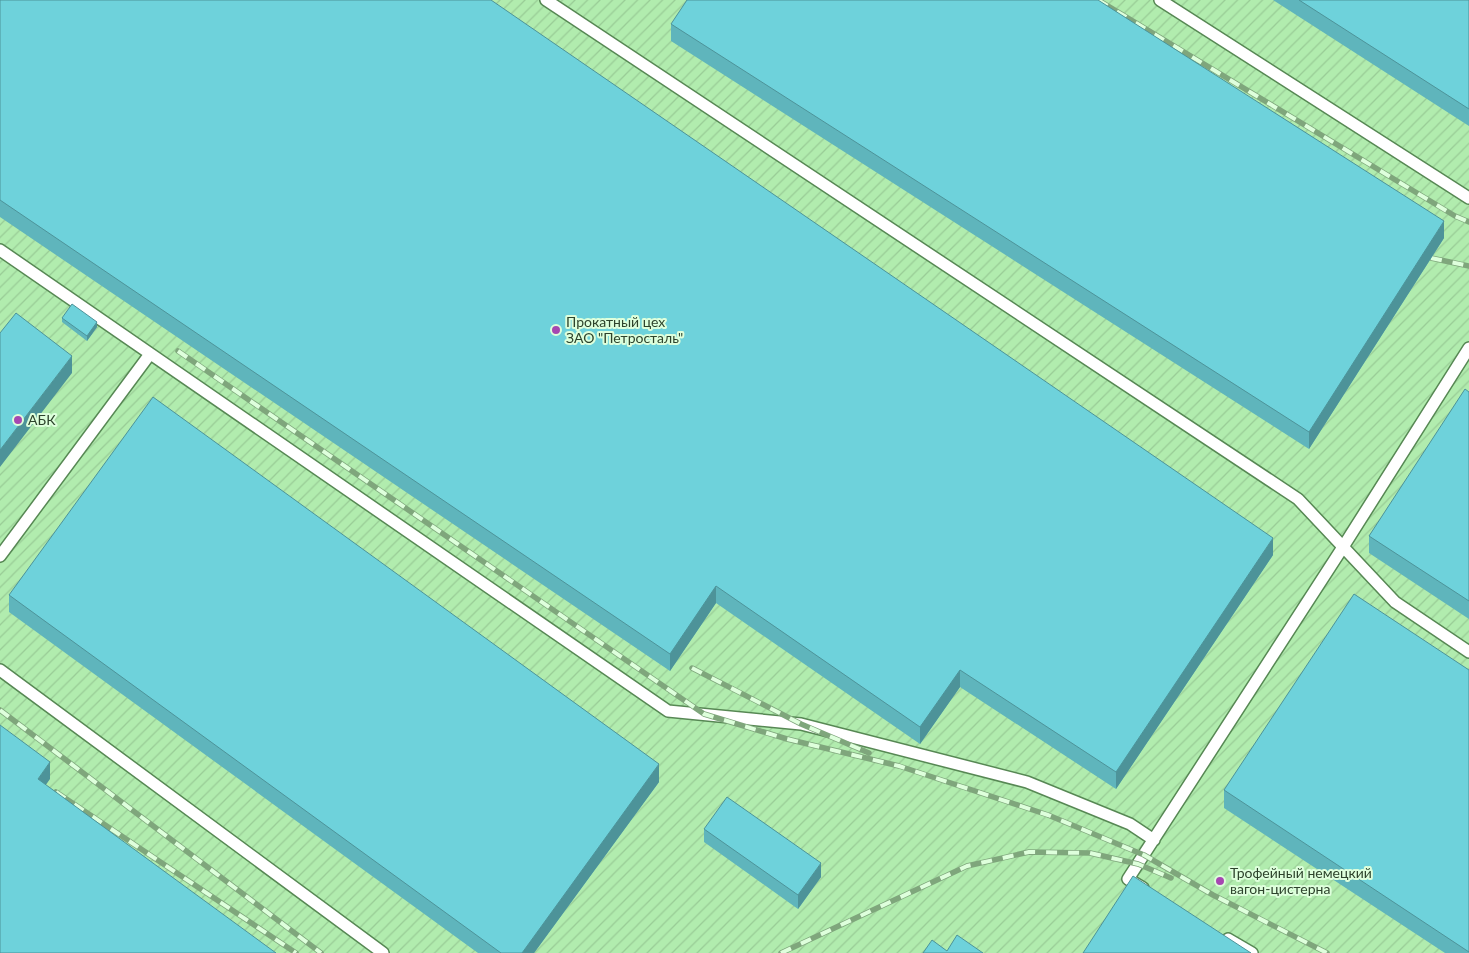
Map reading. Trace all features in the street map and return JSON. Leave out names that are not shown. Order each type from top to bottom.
[{"type":"lane","points":[[546,0],[1298,499],[1395,602],[1469,652]]},
{"type":"lane","points":[[1160,0],[1469,198]]},
{"type":"lane","points":[[0,250],[668,711],[801,724],[1027,782],[1130,824],[1154,840]]},
{"type":"lane","points":[[1152,894],[1128,879],[1343,547],[1469,348]]},
{"type":"lane","points":[[0,556],[150,354]]},
{"type":"lane","points":[[0,670],[383,953]]},
{"type":"lane","points":[[1219,933],[1252,953]]},
{"type":"shaded area","points":[[0,0],[1469,0],[1469,953],[0,953]]},
{"type":"building","name":"Прокатный цех ЗАО \"Петросталь\"","points":[[0,0],[491,0],[1273,538],[1116,772],[960,670],[920,727],[716,586],[670,654],[0,200]]},
{"type":"building","points":[[687,0],[1098,0],[1444,221],[1309,432],[671,24]]},
{"type":"building","points":[[1299,0],[1469,0],[1469,109]]},
{"type":"building","points":[[72,304],[97,322],[87,336],[62,318]]},
{"type":"building","name":"АБК","points":[[16,313],[72,356],[0,450],[0,333]]},
{"type":"building","points":[[1465,389],[1469,392],[1469,601],[1369,536]]},
{"type":"building","points":[[153,397],[659,764],[522,953],[501,953],[9,595]]},
{"type":"building","points":[[1354,594],[1469,670],[1469,952],[1224,790]]},
{"type":"building","points":[[0,725],[50,762],[38,779],[276,953],[0,953]]},
{"type":"building","points":[[727,797],[821,863],[798,895],[704,829]]},
{"type":"building","points":[[1133,876],[1251,953],[1083,953]]},
{"type":"building","points":[[957,935],[983,953],[923,953],[932,940],[947,951]]},
{"type":"railway","points":[[1098,0],[1455,216],[1469,222]]},
{"type":"railway","points":[[1431,258],[1469,266]]},
{"type":"railway","points":[[178,351],[704,714],[787,739],[899,766],[1048,815],[1144,855],[1213,895],[1327,953]]},
{"type":"railway","points":[[692,668],[801,724],[869,753]]},
{"type":"railway","points":[[0,710],[321,953]]},
{"type":"railway","points":[[56,792],[296,953]]},
{"type":"railway","points":[[781,953],[967,866],[1029,852],[1090,853],[1138,864],[1171,878]]},
{"type":"place","name":"Прокатный цех ЗАО \"Петросталь\"","points":[[556,330]]},
{"type":"place","name":"АБК","points":[[18,420]]},
{"type":"place","name":"Трофейный немецкий вагон-цистерна","points":[[1220,881]]}]
